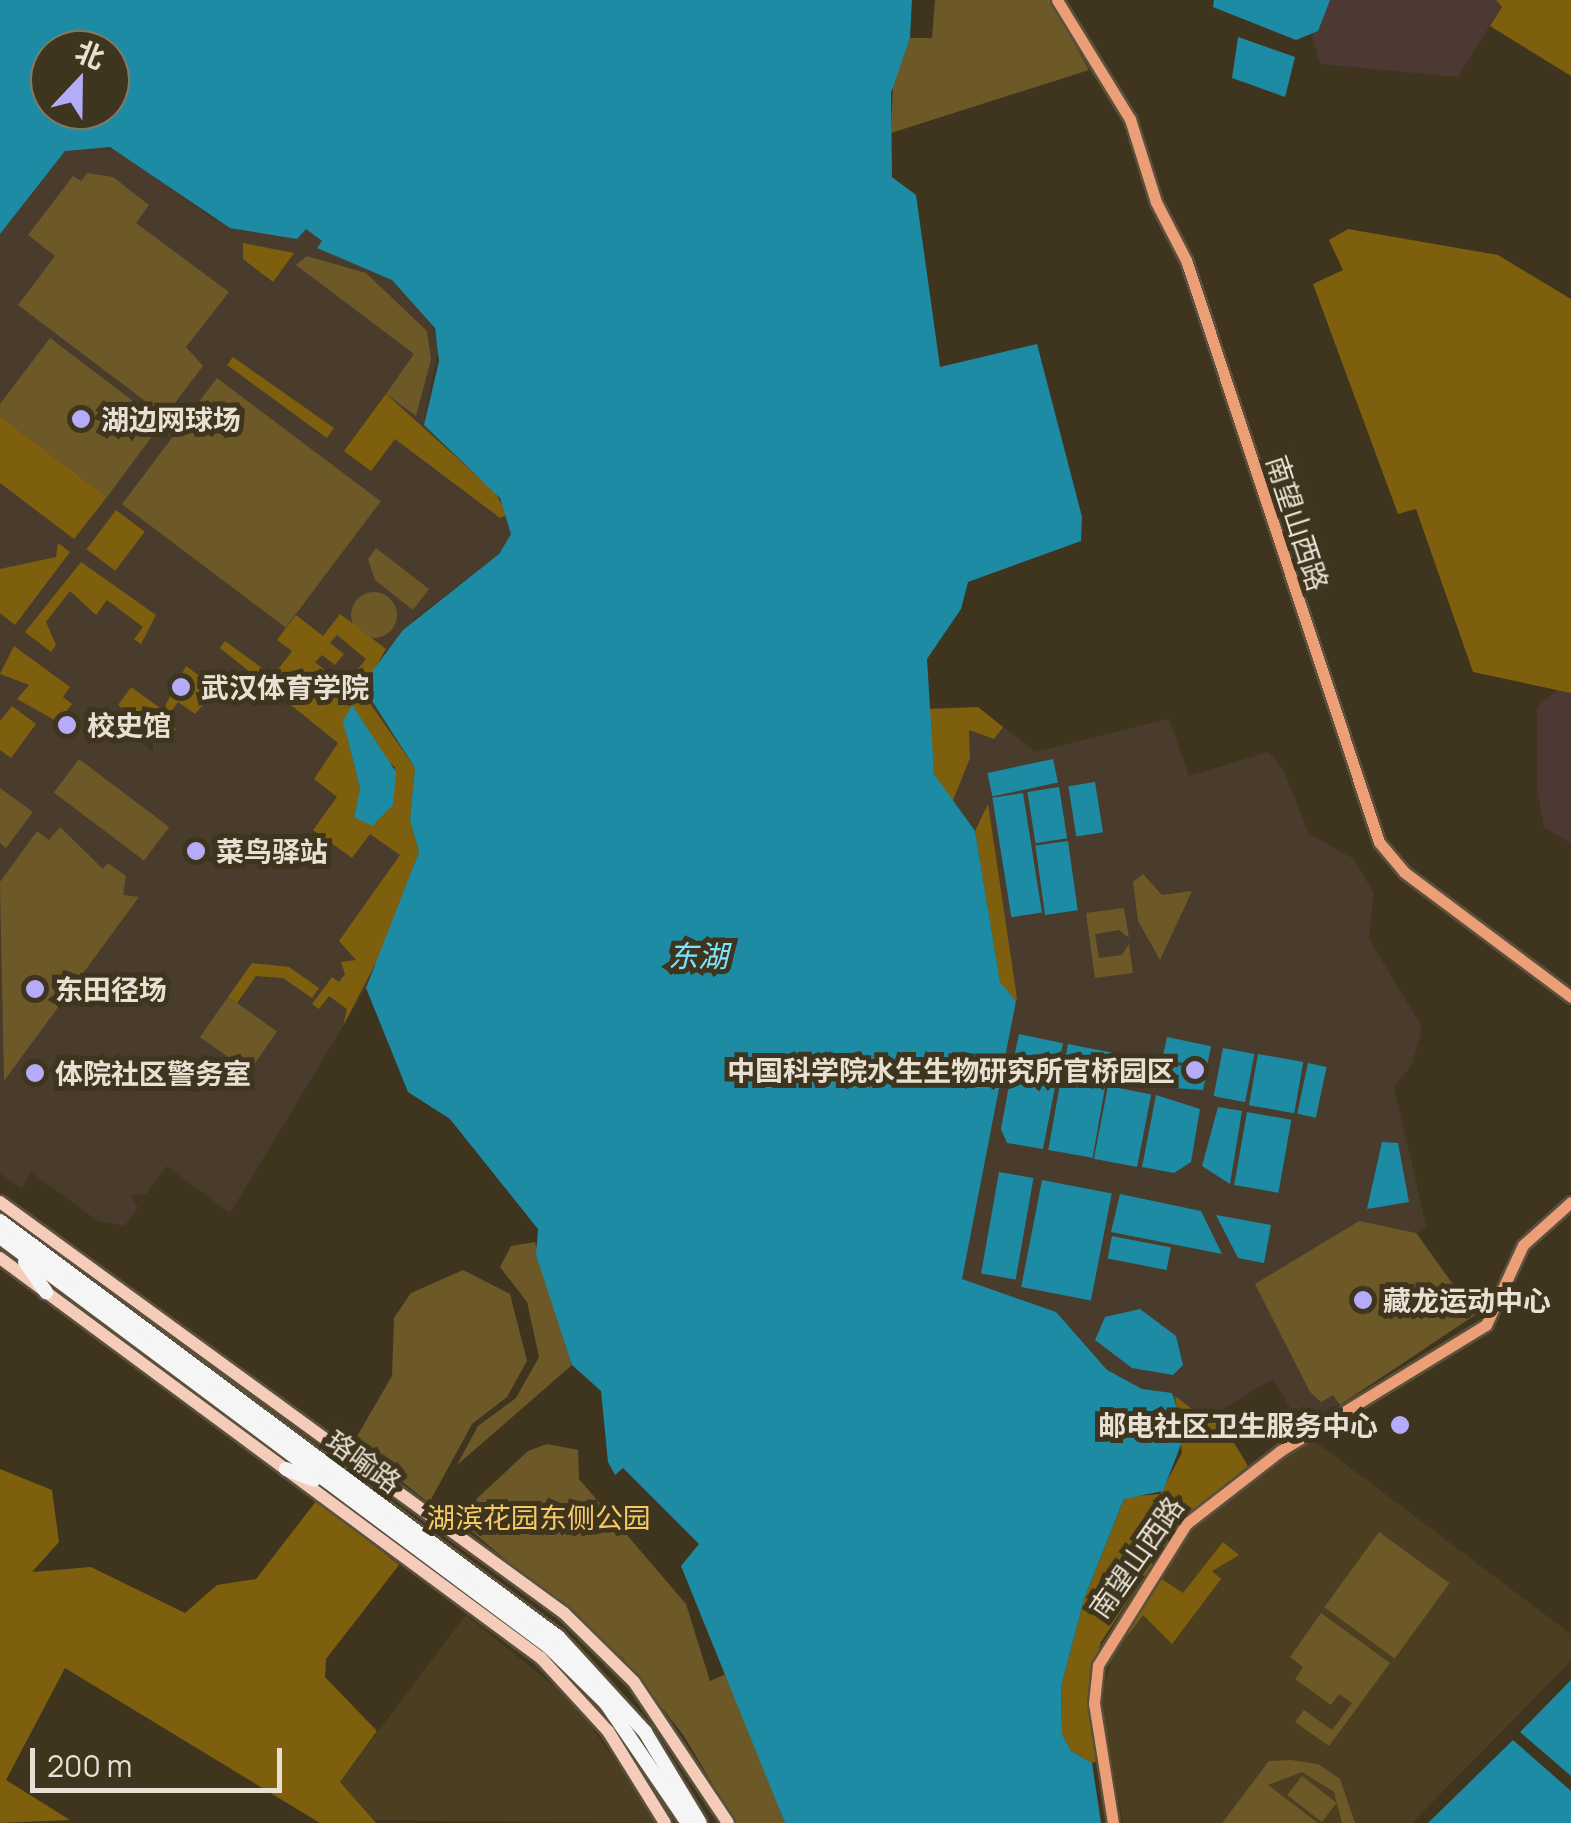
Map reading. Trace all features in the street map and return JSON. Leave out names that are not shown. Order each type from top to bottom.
[{"type":"highway","name":"珞喻路","points":[[0,1221],[558,1637],[645,1732],[700,1823]]},
{"type":"highway","name":"珞喻路","points":[[0,1238],[575,1671],[636,1742],[688,1823]]},
{"type":"highway","points":[[16,1249],[46,1292]]},
{"type":"highway","points":[[286,1469],[336,1489]]},
{"type":"main road","points":[[0,1202],[564,1613],[634,1682],[728,1823]]},
{"type":"main road","points":[[0,1258],[555,1671],[618,1745],[665,1823]]},
{"type":"street","name":"南望山西路","points":[[1057,0],[1130,119],[1156,202],[1186,260],[1379,842],[1404,872],[1571,997]]},
{"type":"street","name":"南望山西路","points":[[1113,1823],[1094,1703],[1098,1665],[1186,1524],[1280,1451],[1486,1325],[1518,1252],[1571,1202]]},
{"type":"shaded area","points":[[1330,0],[1496,0],[1502,6],[1458,77],[1320,64],[1312,36]]},
{"type":"shaded area","points":[[1496,0],[1571,0],[1571,76],[1490,26],[1502,7]]},
{"type":"shaded area","name":"武汉体育学院","points":[[99,146],[123,153],[214,219],[297,239],[305,228],[322,241],[318,248],[375,268],[408,294],[430,319],[439,348],[424,419],[506,509],[511,534],[499,554],[415,619],[372,667],[416,774],[401,886],[366,988],[230,1213],[167,1166],[146,1194],[131,1195],[138,1208],[124,1226],[98,1221],[31,1172],[22,1189],[0,1173],[0,234],[65,151]]},
{"type":"shaded area","points":[[1348,229],[1498,255],[1571,299],[1571,693],[1473,672],[1416,509],[1398,514],[1313,284],[1343,270],[1329,240]]},
{"type":"shaded area","points":[[243,243],[294,253],[273,282],[243,259]]},
{"type":"shaded area","points":[[233,357],[334,428],[327,438],[227,365]]},
{"type":"shaded area","points":[[386,394],[496,493],[507,515],[500,518],[395,439],[371,471],[344,451]]},
{"type":"shaded area","points":[[0,416],[107,497],[74,539],[0,483]]},
{"type":"shaded area","points":[[116,510],[145,532],[115,571],[87,549]]},
{"type":"shaded area","points":[[58,543],[70,552],[15,625],[0,613],[0,569],[56,557]]},
{"type":"shaded area","points":[[81,562],[156,615],[141,644],[134,639],[143,627],[107,600],[96,615],[70,591],[46,622],[56,645],[51,652],[25,632]]},
{"type":"shaded area","points":[[340,614],[386,649],[362,692],[415,768],[410,820],[419,852],[383,949],[343,1026],[347,1009],[329,996],[319,1009],[312,1004],[332,977],[339,982],[345,974],[341,962],[356,960],[339,941],[400,855],[370,834],[352,858],[313,830],[337,797],[314,779],[338,743],[220,648],[225,641],[273,676],[292,651],[277,640],[296,615],[323,636]],"holes":[[[337,635],[366,659],[344,686],[315,662],[322,655],[335,665],[344,654],[330,643]],[[345,729],[395,767],[393,805],[354,817],[360,788]]]},
{"type":"shaded area","points":[[14,646],[70,687],[63,697],[72,704],[58,722],[17,699],[29,685],[0,674]]},
{"type":"shaded area","points":[[186,666],[217,689],[195,714],[178,702],[165,721],[176,729],[167,741],[118,705],[131,687],[163,710]]},
{"type":"shaded area","points":[[1561,687],[1571,693],[1571,843],[1544,827],[1537,790],[1537,707]]},
{"type":"shaded area","points":[[12,706],[36,724],[11,758],[0,750],[0,721]]},
{"type":"shaded area","name":"中国科学院水生生物研究所官桥园区","points":[[978,707],[1035,752],[1169,719],[1189,776],[1268,752],[1283,769],[1309,834],[1354,859],[1374,894],[1369,939],[1422,1027],[1412,1065],[1394,1086],[1426,1226],[1417,1233],[1475,1315],[1302,1428],[1273,1379],[1205,1419],[1155,1414],[959,1294],[915,709]]},
{"type":"shaded area","points":[[978,707],[1003,727],[994,739],[969,730],[970,758],[952,803],[934,774],[929,709]]},
{"type":"shaded area","points":[[988,804],[1016,1001],[1000,983],[975,831]]},
{"type":"shaded area","points":[[252,963],[289,967],[319,988],[312,998],[283,978],[256,976],[237,1003],[228,997]]},
{"type":"shaded area","points":[[1175,1396],[1205,1419],[1216,1413],[1248,1466],[1182,1519],[1101,1642],[1089,1679],[1099,1761],[1092,1763],[1071,1751],[1062,1734],[1061,1687],[1084,1599],[1125,1497],[1160,1494],[1182,1453]]},
{"type":"shaded area","points":[[1309,1437],[1571,1634],[1571,1661],[1412,1823],[1123,1823],[1100,1702],[1116,1642],[1213,1502]]},
{"type":"shaded area","points":[[0,1469],[52,1490],[59,1542],[32,1572],[91,1567],[185,1613],[217,1585],[256,1579],[317,1500],[399,1565],[326,1659],[325,1677],[377,1731],[340,1782],[376,1823],[320,1823],[65,1668],[6,1780],[70,1820],[0,1823]]},
{"type":"shaded area","points":[[1223,1542],[1239,1555],[1212,1571],[1221,1579],[1172,1644],[1143,1615],[1128,1635],[1122,1632],[1157,1576],[1183,1593]]},
{"type":"shaded area","points":[[466,1615],[574,1702],[659,1823],[372,1820],[340,1782]]},
{"type":"green space","points":[[935,0],[1050,0],[1089,70],[891,133],[893,84],[910,38],[932,38]]},
{"type":"green space","points":[[87,173],[113,177],[149,205],[136,223],[229,292],[186,347],[203,366],[165,416],[18,305],[55,256],[28,235],[73,176],[81,181]]},
{"type":"green space","points":[[307,256],[366,273],[427,331],[431,359],[416,416],[386,394],[414,354],[296,265]]},
{"type":"green space","name":"湖边网球场","points":[[50,338],[162,423],[107,497],[0,416],[0,404]]},
{"type":"green space","points":[[217,378],[381,501],[286,628],[122,504]]},
{"type":"green space","points":[[376,548],[429,589],[413,610],[375,580],[368,559]]},
{"type":"green space","points":[[374,592],[390,599],[397,615],[390,631],[374,638],[358,631],[351,615],[358,599]]},
{"type":"green space","points":[[79,759],[169,827],[144,861],[54,793]]},
{"type":"green space","points":[[0,788],[33,812],[6,848],[0,843]]},
{"type":"green space","name":"东田径场","points":[[60,827],[103,869],[108,863],[126,876],[123,895],[139,897],[4,1081],[0,882],[37,831],[49,840]]},
{"type":"green space","points":[[1143,874],[1162,895],[1192,891],[1160,960],[1138,921],[1133,882]]},
{"type":"green space","points":[[1124,908],[1129,938],[1119,930],[1095,934],[1099,958],[1122,955],[1129,944],[1133,973],[1095,978],[1086,913]]},
{"type":"green space","points":[[228,997],[277,1031],[249,1072],[200,1037]]},
{"type":"green space","name":"藏龙运动中心","points":[[1359,1221],[1416,1233],[1475,1315],[1340,1405],[1333,1395],[1321,1402],[1310,1392],[1255,1284]]},
{"type":"green space","points":[[535,1242],[572,1365],[457,1465],[478,1426],[516,1398],[539,1357],[527,1302],[500,1267],[511,1246]]},
{"type":"green space","points":[[463,1270],[510,1294],[527,1361],[507,1397],[472,1424],[429,1503],[353,1443],[392,1376],[394,1318],[411,1293]]},
{"type":"green space","name":"湖滨花园东侧公园","points":[[547,1444],[578,1450],[579,1479],[686,1604],[710,1681],[726,1674],[785,1823],[736,1823],[684,1736],[623,1658],[456,1518],[528,1451]]},
{"type":"green space","points":[[1379,1532],[1449,1583],[1395,1658],[1324,1607]]},
{"type":"green space","points":[[1321,1613],[1390,1663],[1329,1746],[1295,1722],[1304,1710],[1332,1730],[1352,1703],[1339,1694],[1331,1705],[1295,1679],[1303,1667],[1290,1657]]},
{"type":"green space","points":[[1269,1761],[1318,1764],[1340,1779],[1355,1823],[1342,1823],[1334,1792],[1302,1772],[1268,1785],[1318,1823],[1222,1823]]},
{"type":"green space","points":[[1302,1776],[1337,1803],[1322,1822],[1287,1795]]},
{"type":"water","name":"东湖","points":[[0,0],[912,0],[910,38],[891,93],[892,177],[916,195],[940,367],[1037,344],[1082,517],[1081,541],[968,582],[961,609],[927,659],[934,774],[975,831],[1000,982],[1016,1001],[962,1279],[1056,1312],[1107,1370],[1142,1389],[1172,1393],[1185,1434],[1163,1491],[1124,1499],[1084,1599],[1061,1687],[1062,1734],[1071,1751],[1092,1763],[1101,1823],[785,1823],[681,1566],[699,1544],[623,1468],[615,1475],[608,1462],[601,1391],[572,1365],[536,1255],[538,1229],[450,1119],[408,1092],[366,988],[419,852],[410,820],[415,768],[362,685],[403,630],[499,554],[511,534],[500,498],[424,425],[439,361],[435,328],[392,280],[317,248],[322,241],[306,229],[297,239],[230,228],[110,147],[65,151],[0,234]]},
{"type":"water","points":[[1214,0],[1330,0],[1318,31],[1296,40],[1213,7]]},
{"type":"water","points":[[1238,37],[1295,57],[1285,97],[1232,78]]},
{"type":"water","points":[[352,705],[396,772],[393,805],[372,826],[354,817],[360,788],[343,721]]},
{"type":"water","points":[[1053,759],[1058,782],[992,796],[987,773]]},
{"type":"water","points":[[1095,782],[1103,832],[1076,837],[1068,786]]},
{"type":"water","points":[[1059,787],[1067,838],[1036,843],[1027,792]]},
{"type":"water","points":[[1023,793],[1042,913],[1011,917],[992,798]]},
{"type":"water","points":[[1068,841],[1078,910],[1045,915],[1035,846]]},
{"type":"water","points":[[1019,1034],[1063,1043],[1058,1068],[1014,1058]]},
{"type":"water","points":[[1167,1037],[1211,1046],[1206,1068],[1162,1059]]},
{"type":"water","points":[[1068,1044],[1111,1052],[1106,1077],[1063,1069]]},
{"type":"water","points":[[1223,1048],[1254,1054],[1245,1102],[1214,1096]]},
{"type":"water","points":[[1115,1053],[1157,1061],[1152,1086],[1110,1078]]},
{"type":"water","points":[[1258,1054],[1303,1062],[1294,1113],[1249,1105]]},
{"type":"water","points":[[1162,1062],[1207,1071],[1203,1090],[1158,1087]]},
{"type":"water","points":[[1308,1063],[1327,1067],[1316,1118],[1297,1114]]},
{"type":"water","points":[[1012,1069],[1057,1077],[1043,1149],[1007,1143],[1001,1129]]},
{"type":"water","points":[[1061,1078],[1105,1086],[1093,1158],[1048,1150]]},
{"type":"water","points":[[1108,1086],[1151,1094],[1137,1167],[1094,1159]]},
{"type":"water","points":[[1156,1095],[1200,1109],[1191,1162],[1174,1173],[1142,1167]]},
{"type":"water","points":[[1218,1107],[1242,1111],[1230,1184],[1202,1166]]},
{"type":"water","points":[[1247,1112],[1291,1120],[1278,1193],[1234,1185]]},
{"type":"water","points":[[1382,1142],[1398,1143],[1409,1202],[1367,1209]]},
{"type":"water","points":[[999,1172],[1033,1178],[1016,1280],[981,1273]]},
{"type":"water","points":[[1042,1180],[1112,1194],[1091,1301],[1021,1287]]},
{"type":"water","points":[[1120,1194],[1201,1211],[1222,1254],[1111,1232]]},
{"type":"water","points":[[1216,1215],[1271,1225],[1264,1263],[1238,1258]]},
{"type":"water","points":[[1112,1236],[1171,1247],[1167,1270],[1108,1259]]},
{"type":"water","points":[[1140,1309],[1176,1336],[1183,1365],[1173,1375],[1132,1368],[1095,1340],[1105,1317]]},
{"type":"water","points":[[1571,1680],[1571,1776],[1520,1732]]},
{"type":"water","points":[[1513,1740],[1571,1791],[1571,1823],[1428,1823]]},
{"type":"place","name":"湖边网球场","points":[[81,419]]},
{"type":"place","name":"武汉体育学院","points":[[181,687]]},
{"type":"place","name":"校史馆","points":[[67,725]]},
{"type":"place","name":"菜鸟驿站","points":[[196,851]]},
{"type":"place","name":"东田径场","points":[[35,989]]},
{"type":"place","name":"中国科学院水生生物研究所官桥园区","points":[[1195,1070]]},
{"type":"place","name":"体院社区警务室","points":[[35,1073]]},
{"type":"place","name":"藏龙运动中心","points":[[1363,1300]]},
{"type":"place","name":"邮电社区卫生服务中心","points":[[1400,1425]]}]
